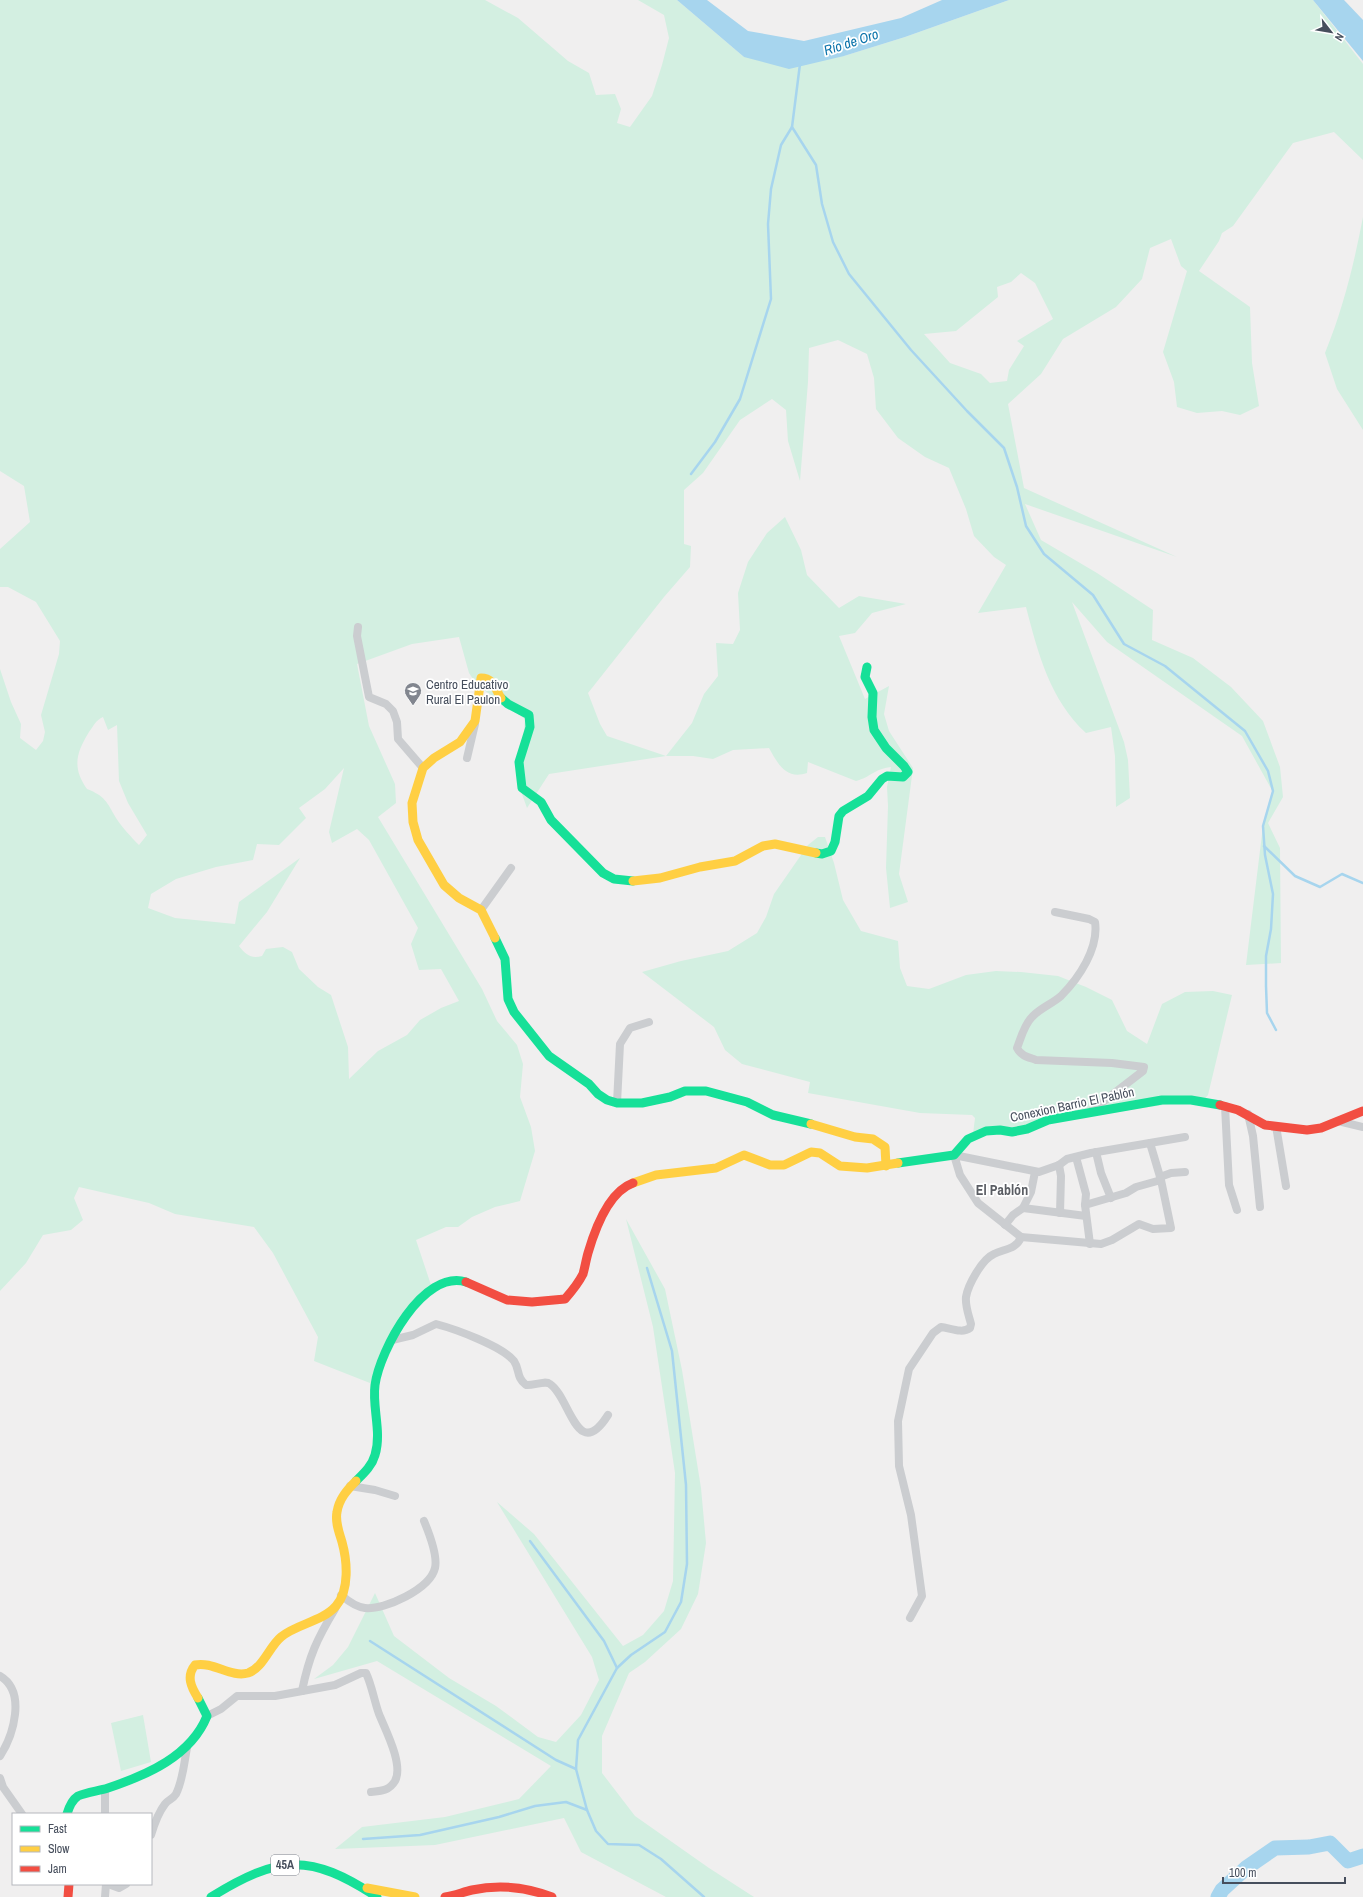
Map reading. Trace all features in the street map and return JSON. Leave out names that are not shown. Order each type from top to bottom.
[{"type":"main road","points":[[867,667],[864,674],[866,682],[872,689],[872,724],[884,744],[895,758],[906,767],[908,772],[903,777],[887,776],[882,779],[868,796],[843,811],[839,816],[835,842],[831,851],[822,854],[805,852],[793,847],[775,844],[763,846],[735,861],[700,867],[642,881],[614,879],[603,872],[550,820],[541,802],[522,788],[519,762],[530,727],[529,715],[513,707],[502,698],[493,682],[485,678],[481,678],[475,721],[460,742],[434,758],[423,768],[412,803],[413,822],[418,840],[444,885],[459,898],[481,910],[491,926],[505,959],[508,999],[514,1012],[549,1056],[589,1084],[598,1094],[607,1100],[616,1103],[642,1102],[670,1097],[685,1091],[706,1091],[747,1102],[786,1119],[803,1121],[855,1137],[873,1139],[885,1147],[886,1166]]},
{"type":"main road","name":"Conexion Barrio El Pablón","points":[[954,1155],[968,1138],[986,1131],[1000,1130],[1012,1132],[1027,1129],[1048,1120],[1162,1100],[1191,1100],[1225,1106],[1248,1114],[1265,1125],[1307,1130],[1321,1128],[1337,1120],[1363,1111]]},
{"type":"main road","points":[[67,1813],[68,1807],[76,1798],[105,1789],[157,1767],[187,1748],[206,1722],[207,1716],[192,1688],[189,1679],[194,1666],[197,1663],[204,1663],[235,1674],[248,1673],[257,1667],[280,1638],[336,1607],[345,1582],[342,1542],[336,1525],[338,1507],[350,1486],[368,1467],[375,1453],[378,1429],[375,1407],[375,1385],[392,1340],[403,1317],[417,1301],[452,1280],[466,1282],[502,1299],[547,1301],[565,1299],[576,1287],[583,1273],[588,1252],[609,1202],[617,1193],[628,1185],[656,1175],[716,1168],[744,1155],[770,1165],[784,1165],[811,1152],[820,1153],[840,1166],[860,1168],[886,1166],[954,1155]]},
{"type":"main road","name":"45A","points":[[211,1897],[253,1872],[286,1865],[313,1866],[326,1869],[344,1876],[377,1897]]},
{"type":"main road","points":[[68,1897],[69,1885]]},
{"type":"main road","points":[[445,1897],[490,1887],[510,1886],[539,1892],[552,1897]]},
{"type":"main road","name":"45A","points":[[361,1887],[416,1897]]},
{"type":"street","points":[[358,627],[357,636],[369,697],[386,704],[393,711],[397,722],[398,740],[423,768]]},
{"type":"street","points":[[467,758],[475,721]]},
{"type":"street","points":[[481,910],[511,868]]},
{"type":"street","points":[[1055,912],[1089,919],[1095,922],[1096,929],[1094,941],[1086,963],[1073,982],[1060,997],[1040,1009],[1027,1024],[1017,1048],[1019,1052],[1036,1060],[1138,1065],[1145,1068],[1088,1112]]},
{"type":"street","points":[[616,1103],[620,1044],[630,1028],[649,1022]]},
{"type":"street","points":[[1225,1106],[1229,1185],[1237,1210]]},
{"type":"street","points":[[1248,1114],[1253,1136],[1260,1206]]},
{"type":"street","points":[[1337,1120],[1363,1127]]},
{"type":"street","points":[[1276,1126],[1286,1186]]},
{"type":"street","points":[[1150,1143],[1161,1179],[1171,1228],[1153,1229],[1139,1224],[1106,1243],[1090,1244],[1021,1237],[978,1203],[960,1175],[954,1155],[1035,1172],[1059,1165],[1067,1159],[1096,1152],[1185,1137]]},
{"type":"street","points":[[1096,1152],[1104,1182],[1111,1198]]},
{"type":"street","points":[[1076,1157],[1086,1194],[1085,1205],[1090,1244]]},
{"type":"street","points":[[1059,1165],[1061,1176],[1060,1213]]},
{"type":"street","points":[[1005,1225],[1013,1215],[1023,1208],[1031,1192],[1035,1172]]},
{"type":"street","points":[[1085,1205],[1126,1193],[1140,1185],[1161,1179],[1171,1173],[1185,1172]]},
{"type":"street","points":[[1023,1208],[1086,1216]]},
{"type":"street","points":[[910,1618],[922,1596],[911,1515],[899,1466],[898,1421],[909,1369],[933,1333],[941,1327],[960,1331],[966,1331],[970,1328],[971,1324],[966,1298],[973,1278],[992,1254],[1016,1246],[1021,1237]]},
{"type":"street","points":[[392,1340],[413,1335],[436,1324],[460,1330],[506,1354],[515,1362],[520,1381],[526,1385],[546,1382],[550,1384],[560,1397],[576,1425],[583,1431],[592,1432],[602,1424],[608,1415]]},
{"type":"street","points":[[350,1486],[376,1490],[395,1496]]},
{"type":"street","points":[[341,1596],[349,1602],[364,1608],[374,1608],[392,1603],[418,1589],[431,1576],[435,1568],[433,1544],[424,1520]]},
{"type":"street","points":[[302,1691],[308,1663],[314,1645],[336,1607]]},
{"type":"street","points":[[207,1716],[220,1709],[237,1696],[275,1696],[335,1685],[361,1673],[366,1673],[372,1685],[378,1713],[391,1743],[397,1768],[396,1780],[386,1790],[371,1792]]},
{"type":"street","points":[[0,1676],[12,1691],[16,1705],[8,1744],[0,1756]]},
{"type":"street","points":[[152,1833],[156,1821],[165,1804],[177,1791],[183,1772],[187,1748]]},
{"type":"street","points":[[0,1778],[3,1787],[21,1813]]},
{"type":"street","points":[[105,1789],[105,1813]]},
{"type":"street","points":[[105,1897],[107,1885]]},
{"type":"street","points":[[110,1885],[119,1888],[124,1885]]},
{"type":"green space","points":[[0,0],[485,0],[518,18],[568,61],[589,73],[596,95],[615,94],[621,109],[617,123],[630,127],[652,96],[669,38],[664,15],[638,0],[677,0],[744,57],[844,56],[905,37],[1009,0],[1313,0],[1363,64],[1363,160],[1334,132],[1293,143],[1233,226],[1222,233],[1219,241],[1199,271],[1250,307],[1252,363],[1259,406],[1240,415],[1222,411],[1197,413],[1177,407],[1174,382],[1163,352],[1187,271],[1181,266],[1171,239],[1150,248],[1142,279],[1116,307],[1063,339],[1041,374],[1008,404],[1024,488],[1177,557],[1025,504],[1041,540],[1097,573],[1153,610],[1152,640],[1193,658],[1231,687],[1263,721],[1280,767],[1283,797],[1268,823],[1280,848],[1281,963],[1246,965],[1263,826],[1273,792],[1242,736],[1107,642],[1072,602],[1124,742],[1128,760],[1130,798],[1116,807],[1115,756],[1111,727],[1086,733],[1063,706],[1047,675],[1035,641],[1026,607],[978,613],[1006,565],[994,557],[974,536],[966,509],[949,468],[925,457],[898,438],[876,409],[874,378],[867,354],[838,340],[809,348],[808,382],[800,481],[788,441],[786,410],[772,399],[740,420],[703,473],[684,490],[684,544],[691,546],[690,567],[664,597],[588,693],[600,724],[607,736],[666,756],[549,774],[527,808],[519,786],[525,719],[477,685],[469,673],[459,637],[412,644],[357,664],[369,726],[395,784],[396,803],[378,817],[482,989],[497,1021],[517,1045],[523,1064],[520,1097],[531,1127],[535,1151],[520,1201],[495,1207],[472,1217],[458,1227],[446,1227],[416,1240],[431,1285],[416,1299],[375,1385],[314,1361],[318,1337],[273,1253],[254,1227],[175,1214],[149,1203],[79,1187],[74,1198],[83,1220],[71,1230],[43,1235],[26,1263],[0,1291],[0,669],[11,702],[21,724],[20,738],[36,750],[43,741],[45,732],[41,715],[59,654],[60,641],[36,602],[8,587],[0,587],[0,549],[30,522],[24,486],[0,471]],"holes":[[[1021,273],[1035,283],[1053,319],[1017,341],[1024,346],[1009,370],[1007,381],[990,383],[981,374],[950,363],[924,334],[956,331],[998,297],[997,287],[1011,282]],[[103,717],[108,730],[117,725],[119,781],[128,803],[147,835],[139,845],[121,825],[105,800],[98,794],[87,789],[79,774],[78,760],[81,747],[89,732]],[[344,768],[329,832],[332,843],[357,829],[369,840],[418,928],[411,944],[419,970],[441,969],[459,1001],[441,1008],[420,1020],[407,1035],[378,1051],[349,1079],[348,1047],[331,995],[318,987],[299,969],[292,952],[283,947],[266,949],[262,956],[252,957],[246,954],[239,946],[267,912],[300,858],[239,902],[235,924],[175,918],[148,908],[151,894],[176,879],[216,867],[253,860],[257,844],[279,845],[306,818],[299,808],[325,789]]]},
{"type":"green space","points":[[1363,217],[1363,430],[1337,389],[1325,353],[1347,286]]},
{"type":"green space","points":[[785,517],[801,550],[807,575],[839,608],[859,596],[906,604],[872,613],[855,633],[839,636],[865,699],[889,686],[884,714],[889,731],[913,768],[899,874],[908,902],[890,908],[886,868],[888,806],[887,787],[891,767],[880,769],[856,781],[808,762],[807,773],[800,775],[793,774],[779,765],[769,748],[733,750],[713,759],[693,756],[666,756],[692,723],[704,694],[718,676],[716,643],[733,644],[740,630],[738,593],[748,562],[767,533]]},
{"type":"green space","points":[[818,837],[825,837],[834,863],[843,900],[861,931],[898,941],[900,968],[907,986],[929,989],[966,975],[996,971],[1058,976],[1086,987],[1112,1000],[1127,1031],[1147,1044],[1162,1004],[1185,992],[1213,991],[1232,995],[1208,1095],[1201,1103],[1176,1103],[973,1134],[975,1118],[972,1115],[920,1113],[808,1093],[810,1082],[742,1064],[725,1050],[714,1027],[642,972],[681,961],[728,951],[757,933],[766,917],[774,894],[808,845]]},
{"type":"green space","points":[[626,1219],[665,1289],[682,1370],[701,1488],[706,1543],[698,1594],[681,1629],[645,1662],[629,1673],[602,1736],[602,1773],[635,1816],[709,1868],[754,1897],[666,1897],[581,1852],[564,1818],[435,1845],[335,1849],[362,1827],[445,1817],[519,1799],[551,1766],[377,1661],[314,1679],[333,1665],[348,1647],[375,1593],[394,1636],[449,1678],[496,1706],[538,1737],[556,1742],[581,1715],[599,1680],[592,1657],[497,1502],[534,1534],[623,1646],[643,1635],[664,1611],[673,1581],[675,1473],[653,1327]]},
{"type":"green space","points":[[143,1715],[151,1762],[121,1771],[111,1723]]},
{"type":"water","name":"Río de Oro","points":[[677,0],[707,0],[748,31],[804,41],[901,18],[942,0],[1009,0],[905,37],[844,56],[789,69],[744,57]]},
{"type":"water","points":[[1313,0],[1344,0],[1363,20],[1363,61]]},
{"type":"waterway","points":[[800,64],[792,127],[816,165],[822,204],[833,242],[849,274],[911,350],[967,411],[1004,448],[1017,487],[1026,526],[1044,554],[1093,595],[1124,644],[1165,666],[1245,731],[1268,771],[1273,791],[1263,826],[1265,855],[1273,894],[1271,929],[1266,956],[1266,986],[1267,1013],[1276,1030]]},
{"type":"waterway","points":[[691,474],[715,442],[740,399],[771,299],[768,224],[771,189],[781,145],[792,127]]},
{"type":"waterway","points":[[1264,846],[1295,876],[1320,887],[1342,874],[1363,883]]},
{"type":"waterway","points":[[647,1268],[672,1351],[686,1485],[687,1564],[681,1602],[665,1632],[631,1655],[617,1668],[578,1740],[576,1769],[587,1810],[596,1831],[608,1844],[639,1845],[661,1859],[704,1897]]},
{"type":"waterway","points":[[530,1541],[604,1641],[617,1668]]},
{"type":"waterway","points":[[370,1641],[556,1760],[576,1769]]},
{"type":"waterway","points":[[363,1839],[420,1835],[499,1817],[535,1806],[566,1802],[587,1810]]},
{"type":"waterway","points":[[1218,1897],[1222,1890],[1246,1868],[1275,1848],[1309,1847],[1330,1843],[1348,1861],[1363,1856]]},
{"type":"traffic: fast","points":[[816,853],[822,854],[831,851],[835,842],[839,816],[843,811],[868,796],[882,779],[887,776],[903,777],[908,772],[886,748],[874,730],[872,717],[873,693],[865,677],[867,667]]},
{"type":"traffic: fast","points":[[501,698],[508,704],[529,715],[530,727],[519,762],[522,788],[541,802],[551,820],[603,873],[614,879],[633,881]]},
{"type":"traffic: fast","points":[[495,938],[505,959],[508,999],[514,1012],[549,1056],[589,1084],[598,1094],[607,1100],[617,1103],[642,1103],[670,1097],[685,1091],[706,1091],[747,1102],[773,1115],[811,1124]]},
{"type":"traffic: fast","points":[[898,1163],[954,1155],[968,1139],[986,1131],[1000,1130],[1012,1132],[1027,1129],[1048,1120],[1162,1100],[1191,1100],[1220,1105]]},
{"type":"traffic: fast","points":[[356,1481],[370,1466],[375,1455],[378,1438],[374,1394],[375,1385],[385,1352],[406,1316],[420,1300],[434,1288],[450,1281],[466,1282]]},
{"type":"traffic: fast","points":[[67,1813],[71,1804],[78,1796],[108,1788],[138,1777],[179,1753],[200,1730],[207,1716],[198,1698]]},
{"type":"traffic: fast","points":[[211,1897],[256,1873],[276,1867],[294,1865],[313,1867],[332,1873],[377,1897]]},
{"type":"traffic: slow","points":[[495,938],[481,910],[459,898],[444,885],[418,840],[413,822],[412,803],[423,768],[434,758],[460,742],[475,721],[481,678],[489,680],[494,685],[501,698]]},
{"type":"traffic: slow","points":[[633,881],[660,878],[700,867],[735,861],[763,846],[775,844],[816,853]]},
{"type":"traffic: slow","points":[[811,1124],[855,1137],[873,1139],[885,1147],[886,1166]]},
{"type":"traffic: slow","points":[[633,1183],[656,1175],[716,1168],[744,1155],[770,1165],[784,1165],[811,1152],[820,1153],[840,1166],[867,1168],[898,1163]]},
{"type":"traffic: slow","points":[[198,1698],[190,1682],[192,1669],[195,1665],[202,1664],[235,1673],[248,1673],[258,1667],[281,1637],[294,1629],[324,1616],[336,1606],[344,1592],[346,1575],[344,1549],[337,1523],[337,1512],[344,1495],[356,1481]]},
{"type":"traffic: slow","points":[[367,1888],[415,1897]]},
{"type":"traffic: jam","points":[[1220,1105],[1238,1110],[1265,1125],[1307,1130],[1321,1128],[1363,1111]]},
{"type":"traffic: jam","points":[[466,1282],[507,1300],[532,1302],[565,1299],[583,1274],[591,1243],[604,1212],[616,1194],[633,1183]]},
{"type":"traffic: jam","points":[[68,1897],[69,1885]]},
{"type":"traffic: jam","points":[[445,1897],[472,1890],[493,1887],[523,1889],[552,1897]]},
{"type":"place","name":"Centro Educativo Rural El Paulon","points":[[413,706]]},
{"type":"district","name":"El Pablón","points":[[1002,1190]]}]
